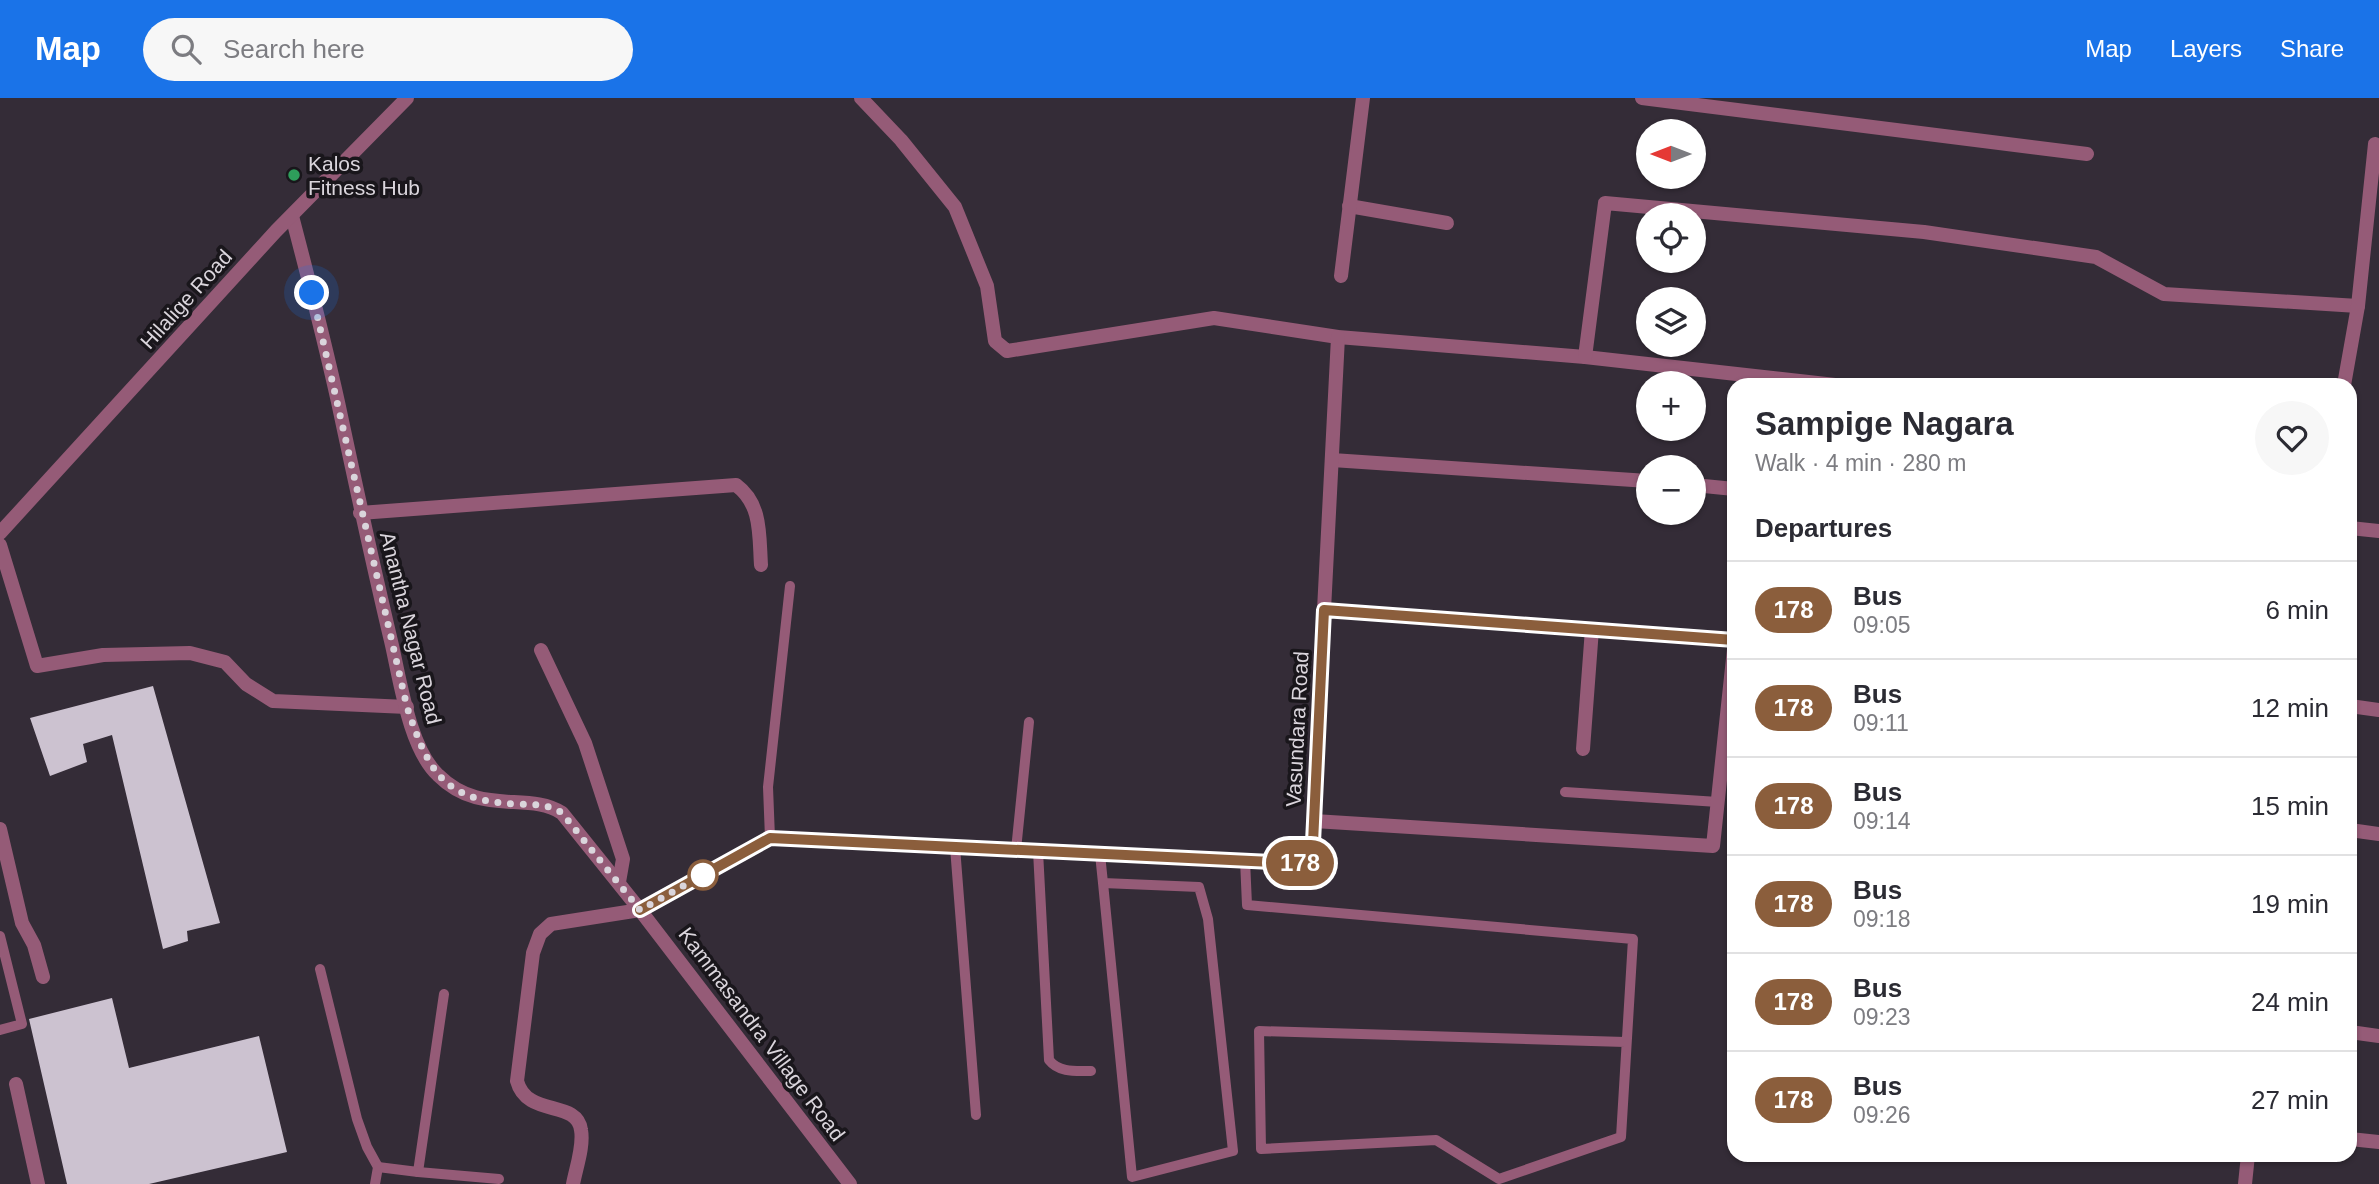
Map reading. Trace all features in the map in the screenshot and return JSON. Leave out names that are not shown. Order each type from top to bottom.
[{"type":"street","name":"Hilalige Road","points":[[0,533],[292,216],[407,98]]},
{"type":"street","points":[[860,98],[901,140],[955,207],[987,286],[995,341],[1007,351],[1214,318],[1338,337],[1585,358],[1770,378]]},
{"type":"street","points":[[1341,276],[1363,98]]},
{"type":"street","points":[[1642,98],[1746,105],[2087,154]]},
{"type":"street","points":[[2345,378],[2358,306],[2375,144]]},
{"type":"street","points":[[1585,358],[1605,203],[1924,232],[2096,257],[2164,294],[2358,306]]},
{"type":"street","points":[[1349,206],[1447,223]]},
{"type":"street","name":"Anantha Nagar Road","points":[[292,216],[325,344],[360,513],[407,707],[421,750],[439,776],[484,800],[554,808],[640,910]]},
{"type":"street","name":"Vasundara Road","points":[[770,838],[1312,864],[1338,337]]},
{"type":"street","points":[[1332,460],[1636,480]]},
{"type":"street","points":[[360,513],[736,485],[753,502],[757,514],[761,565]]},
{"type":"street","points":[[1706,486],[1727,488]]},
{"type":"street","points":[[2357,529],[2379,531]]},
{"type":"street","points":[[0,545],[37,666],[103,655],[190,653],[225,662],[246,684],[273,701],[407,707]]},
{"type":"street","points":[[1324,610],[1727,639]]},
{"type":"street","points":[[1583,749],[1592,629]]},
{"type":"street","points":[[541,650],[584,743],[623,859],[619,882]]},
{"type":"street","points":[[2357,707],[2379,710]]},
{"type":"street","points":[[1314,821],[1713,846],[1727,716]]},
{"type":"street","points":[[0,829],[22,923],[34,945],[43,977]]},
{"type":"street","points":[[2357,831],[2379,834]]},
{"type":"street","points":[[573,1184],[582,1134],[580,1125],[566,1111],[532,1103],[524,1096],[517,1081],[533,953],[540,934],[551,923],[640,910],[770,838]]},
{"type":"street","name":"Kammasandra Village Road","points":[[640,910],[850,1184]]},
{"type":"street","points":[[2357,1033],[2379,1035]]},
{"type":"street","points":[[16,1084],[38,1184]]},
{"type":"street","points":[[2357,1140],[2379,1142]]},
{"type":"street","points":[[2245,1184],[2247,1162]]},
{"type":"lane","points":[[770,838],[768,787],[790,586]]},
{"type":"lane","points":[[1016,850],[1030,722]]},
{"type":"lane","points":[[1565,792],[1718,802]]},
{"type":"lane","points":[[955,847],[976,1115]]},
{"type":"lane","points":[[1038,851],[1049,1060],[1054,1067],[1068,1071],[1091,1071]]},
{"type":"lane","points":[[1100,854],[1132,1177],[1233,1151],[1208,919],[1199,887],[1103,883]]},
{"type":"lane","points":[[1245,860],[1247,905],[1633,939],[1621,1137],[1499,1179],[1436,1140],[1261,1149],[1259,1031],[1625,1042]]},
{"type":"lane","points":[[0,936],[22,1024],[0,1030]]},
{"type":"lane","points":[[320,969],[357,1119],[378,1167],[375,1184]]},
{"type":"lane","points":[[418,1172],[444,994]]},
{"type":"lane","points":[[378,1167],[499,1180]]},
{"type":"building","points":[[153,686],[220,923],[187,931],[188,941],[163,949],[112,735],[83,744],[87,762],[50,776],[30,718]]},
{"type":"building","points":[[112,998],[129,1068],[259,1036],[287,1152],[149,1184],[67,1184],[29,1019]]},
{"type":"bus line","name":"178","points":[[640,910],[770,838],[1312,864],[1324,610],[1727,639]]},
{"type":"place","name":"Kalos Fitness Hub","points":[[294,175]]},
{"type":"route","points":[[312,293],[360,513],[407,707],[428,764],[439,776],[468,795],[501,803],[545,805],[562,813],[640,910],[705,874],[703,875]]}]
